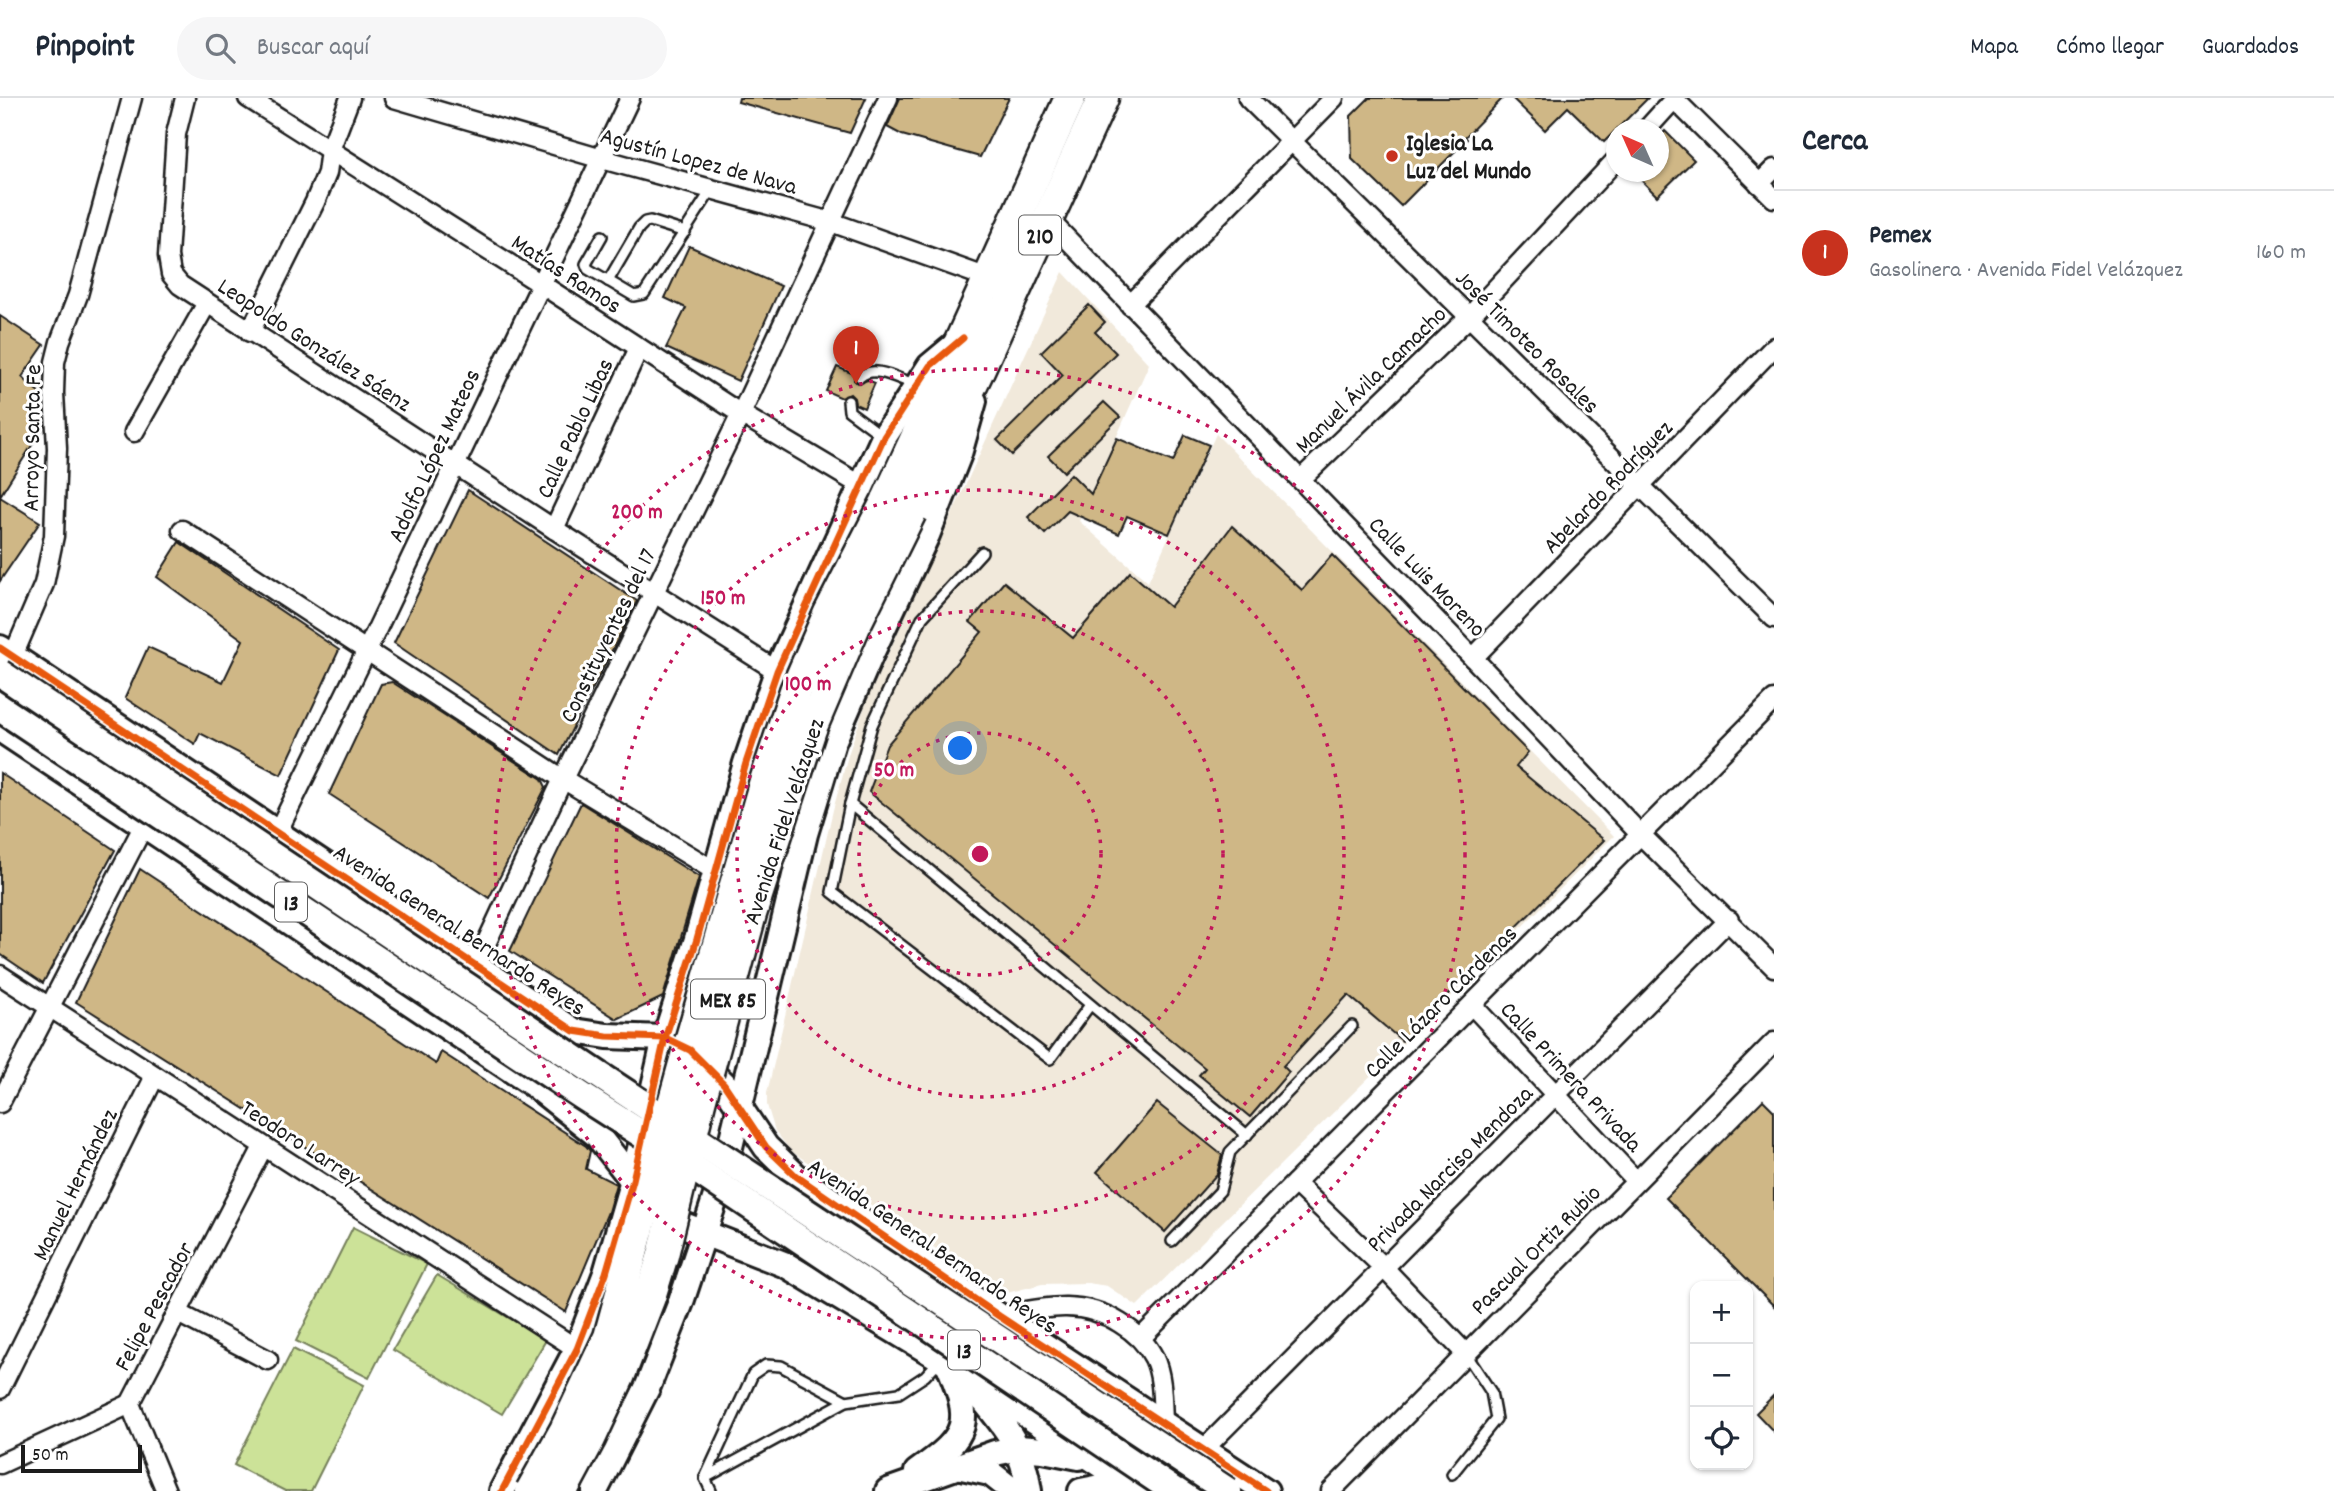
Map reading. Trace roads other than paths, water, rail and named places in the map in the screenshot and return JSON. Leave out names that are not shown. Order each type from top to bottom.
[{"type":"highway","name":"Avenida Fidel Velázquez","points":[[531,1491],[565,1430],[609,1337],[688,1049],[765,781],[794,691],[829,613],[963,338],[1070,98]]},
{"type":"highway","name":"Avenida Fidel Velázquez","points":[[562,1491],[619,1377],[650,1297],[751,914],[811,729],[857,621],[886,500],[978,372],[1103,98]]},
{"type":"main road","name":"Avenida General Bernardo Reyes","points":[[4,659],[596,1073],[1228,1491]]},
{"type":"main road","name":"13","points":[[0,708],[676,1156],[1174,1491]]},
{"type":"street","name":"Arroyo Santa Fe","points":[[4,659],[44,584],[54,536],[57,448],[54,377],[60,342],[78,295],[132,98]]},
{"type":"street","name":"Leopoldo González Sáenz","points":[[185,98],[176,134],[168,256],[171,274],[180,285],[777,671]]},
{"type":"street","name":"Matías Ramos","points":[[248,98],[741,414],[886,500]]},
{"type":"street","points":[[250,332],[315,202],[327,173],[330,150],[350,98]]},
{"type":"street","name":"Agustín Lopez de Nava","points":[[394,98],[831,222],[988,278]]},
{"type":"street","name":"Adolfo López Mateos","points":[[278,831],[630,98]]},
{"type":"street","name":"Constituyentes del 17","points":[[476,965],[563,779],[741,414],[888,98]]},
{"type":"street","name":"José Timoteo Rosales","points":[[1248,98],[1774,618]]},
{"type":"street","points":[[1130,305],[1334,98]]},
{"type":"street","points":[[1656,119],[1674,98],[1774,198]]},
{"type":"street","points":[[1759,184],[1774,169]]},
{"type":"street","name":"Manuel Ávila Camacho","points":[[1301,480],[1469,317],[1606,171]]},
{"type":"street","name":"Calle Luis Moreno","points":[[1048,219],[1474,658],[1640,834],[1774,967]]},
{"type":"street","points":[[134,432],[207,303]]},
{"type":"street","points":[[502,1491],[577,1349],[606,1273],[633,1180],[665,1038],[697,939],[746,763],[777,671],[886,500],[884,437],[930,366],[963,338]]},
{"type":"street","name":"Abelardo Rodríguez","points":[[1474,658],[1774,347]]},
{"type":"street","name":"Calle Pablo Libas","points":[[554,529],[639,348]]},
{"type":"street","points":[[595,1491],[648,1385],[681,1302],[724,1168],[805,834],[833,742],[927,536],[959,454],[971,414],[978,372]]},
{"type":"street","points":[[182,530],[563,779],[715,871]]},
{"type":"street","name":"Avenida General Bernardo Reyes","points":[[4,659],[278,831],[574,1031],[607,1036],[665,1038],[679,1043],[699,1056],[724,1084],[766,1147],[796,1176],[999,1316],[1266,1491]]},
{"type":"street","name":"Calle Lázaro Cárdenas","points":[[1141,1338],[1774,700]]},
{"type":"street","points":[[0,729],[537,1087],[597,1135],[652,1205],[663,1213],[681,1224],[786,1265],[950,1364],[1138,1489]]},
{"type":"street","points":[[0,1102],[144,825]]},
{"type":"street","name":"Privada Narciso Mendoza","points":[[1204,1449],[1729,920]]},
{"type":"street","points":[[697,939],[702,960],[716,976],[726,981],[736,983],[757,979],[774,967]]},
{"type":"street","name":"Teodoro Larrey","points":[[0,975],[577,1349]]},
{"type":"street","name":"Calle Primera Privada","points":[[1472,1005],[1636,1181]]},
{"type":"street","points":[[537,1087],[549,1087],[570,1076],[579,1054],[579,1042],[574,1031]]},
{"type":"street","name":"Pascual Ortiz Rubio","points":[[1331,1491],[1774,1042]]},
{"type":"street","name":"Manuel Hernández","points":[[0,1389],[155,1076]]},
{"type":"street","name":"Felipe Pescador","points":[[166,1491],[130,1404],[263,1147]]},
{"type":"street","points":[[1294,1183],[1384,1268],[1466,1354]]},
{"type":"street","points":[[786,1265],[777,1244],[783,1219],[801,1201],[813,1196],[828,1198]]},
{"type":"street","points":[[595,1297],[626,1291],[645,1299],[659,1315],[663,1325],[663,1346]]},
{"type":"street","points":[[999,1316],[1072,1306],[1109,1316],[1141,1338],[1155,1360],[1163,1423]]},
{"type":"street","points":[[178,1313],[268,1360]]},
{"type":"street","points":[[950,1364],[999,1419],[1019,1448],[1029,1491]]},
{"type":"street","points":[[891,1490],[943,1453],[962,1431],[963,1406],[950,1364]]},
{"type":"street","points":[[0,1464],[130,1404]]},
{"type":"street","points":[[891,1490],[995,1453],[1019,1448],[1092,1460]]},
{"type":"street","points":[[956,1466],[990,1473],[1013,1491]]},
{"type":"street","points":[[1081,1491],[1101,1486],[1138,1489]]},
{"type":"lane","points":[[602,236],[586,264],[634,296],[644,294],[712,189]]},
{"type":"lane","points":[[608,281],[645,222],[685,232]]},
{"type":"lane","points":[[860,377],[866,372],[876,371],[916,385]]},
{"type":"lane","points":[[848,401],[849,411],[884,437]]},
{"type":"lane","points":[[982,552],[918,625],[872,725],[850,804],[832,892],[1050,1059],[1090,1004]]},
{"type":"lane","points":[[850,804],[1247,1135]]},
{"type":"lane","points":[[1172,1241],[1220,1191],[1230,1152],[1352,1026]]},
{"type":"lane","points":[[1452,1474],[1496,1419],[1491,1392],[1466,1354]]},
{"type":"lane","points":[[705,1478],[846,1401],[899,1393],[950,1364]]},
{"type":"lane","points":[[705,1478],[754,1374],[766,1365],[781,1366],[846,1401]]},
{"type":"lane","points":[[705,1478],[711,1491]]},
{"type":"place","name":"Iglesia La Luz del Mundo","points":[[1392,156]]},
{"type":"place","name":"Pemex","points":[[856,384]]}]
